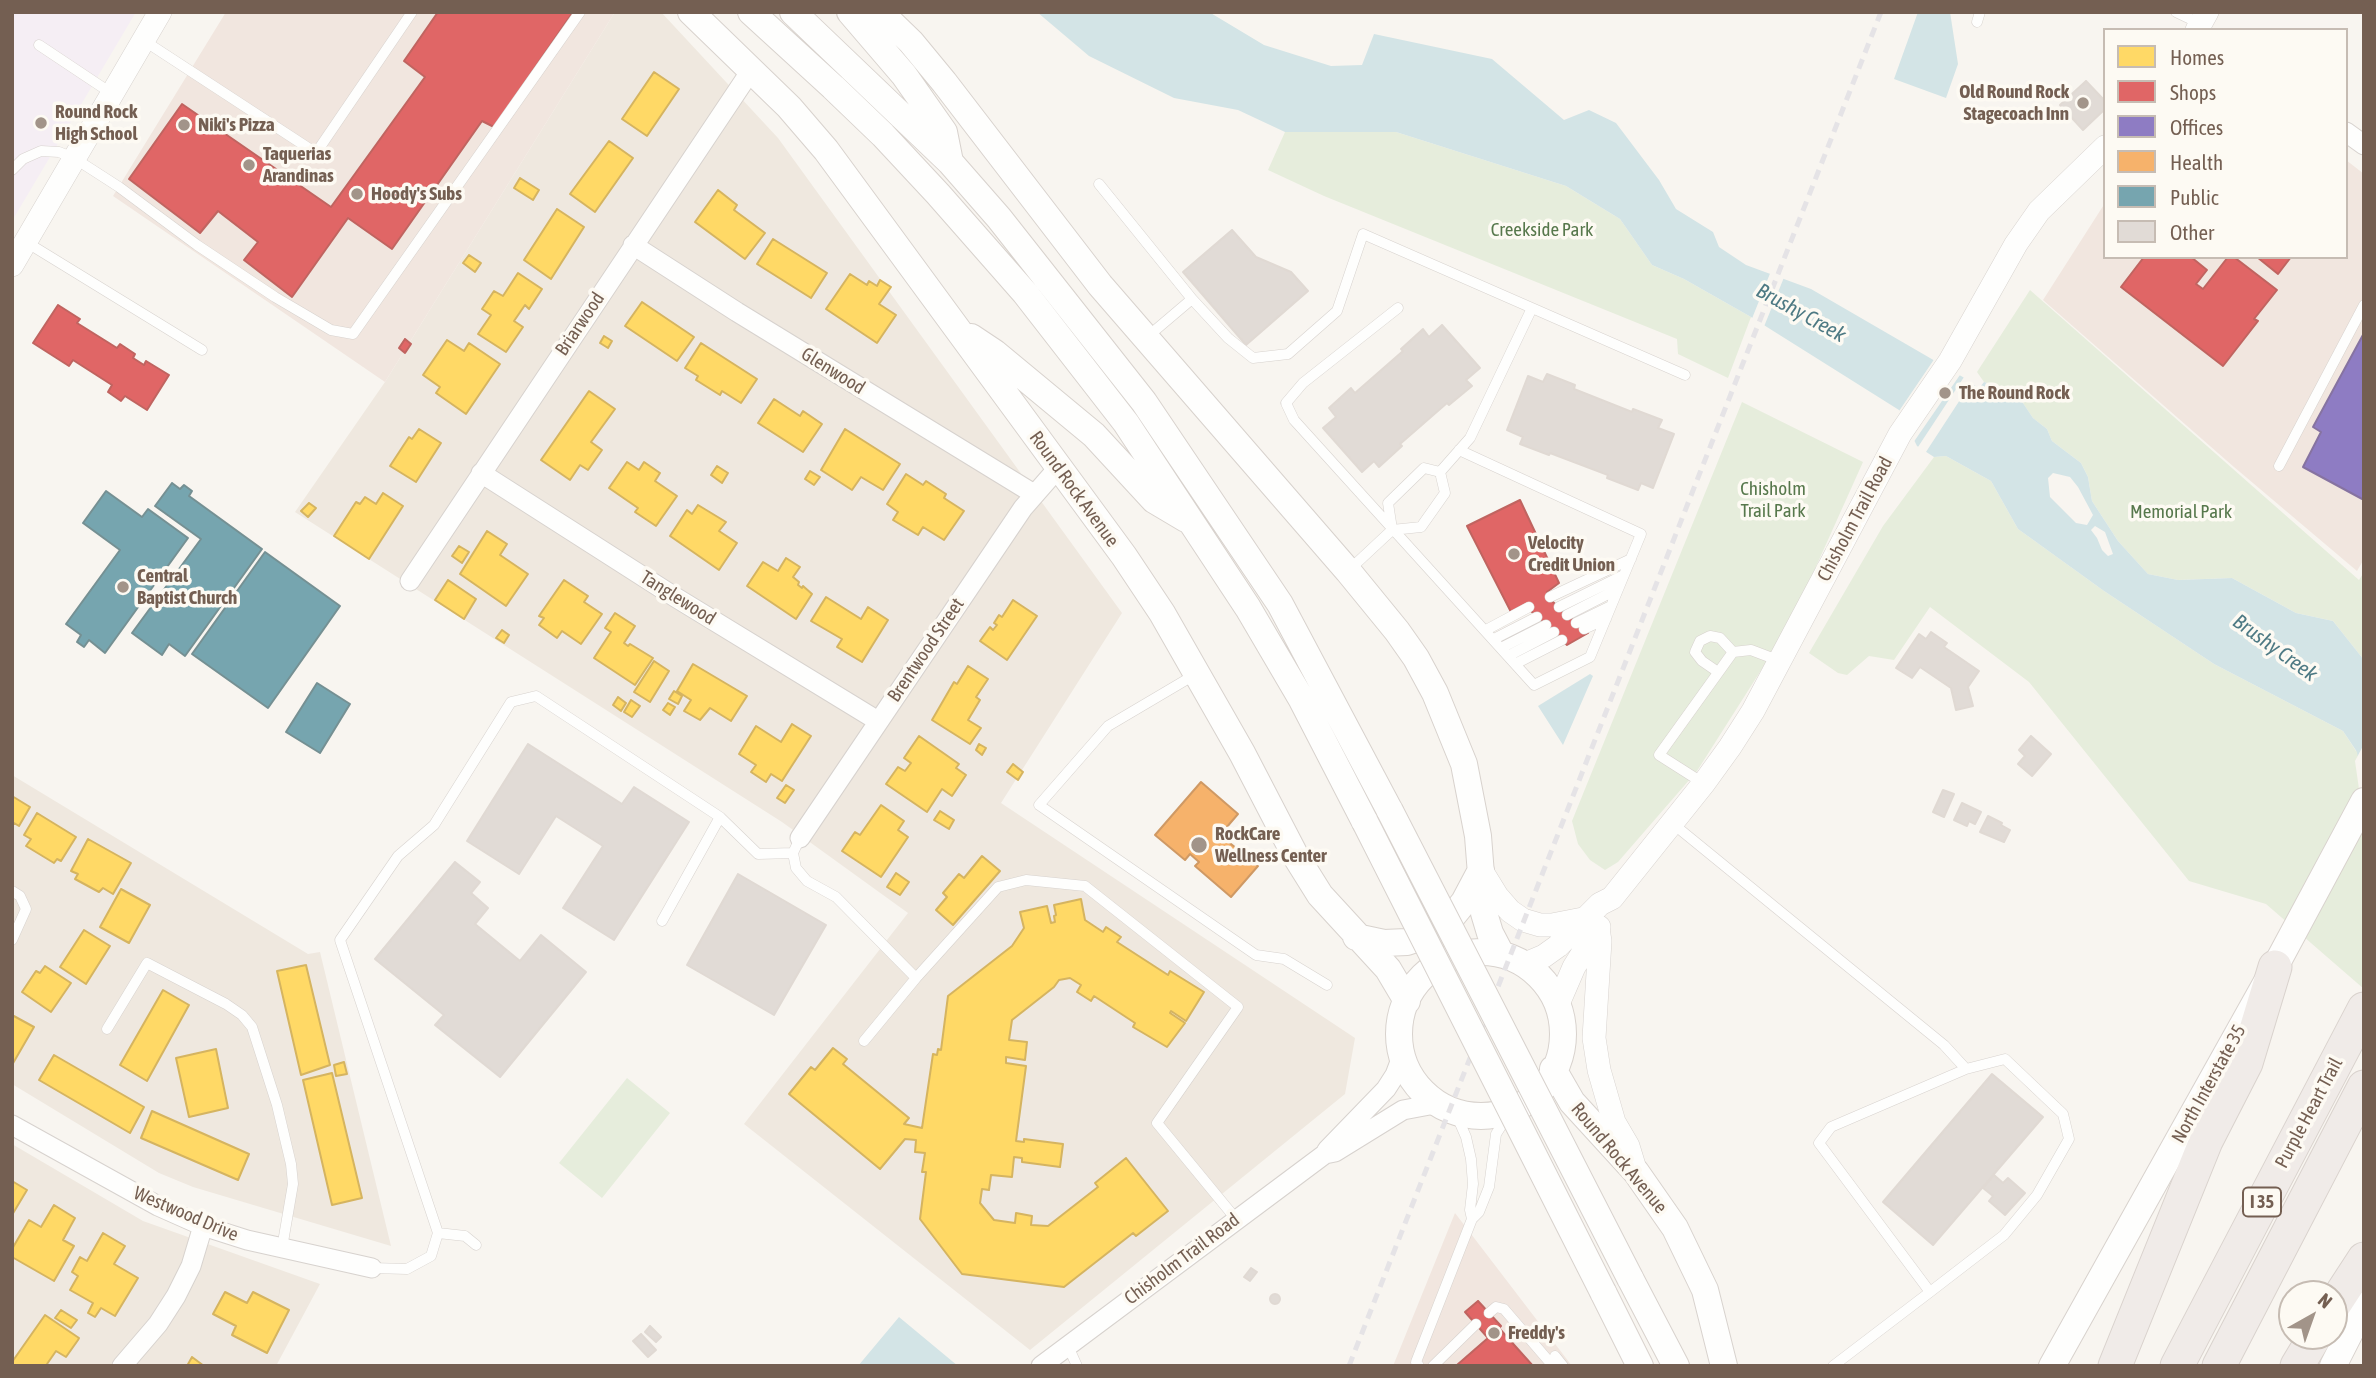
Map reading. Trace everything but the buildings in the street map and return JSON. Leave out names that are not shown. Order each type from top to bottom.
[{"type":"highway","points":[[2115,1366],[2206,1141],[2246,1063],[2275,967]]},
{"type":"highway","name":"Purple Heart Trail","points":[[2177,1366],[2364,1009]]},
{"type":"highway","name":"Purple Heart Trail","points":[[2219,1366],[2364,1087]]},
{"type":"highway","points":[[2348,1284],[2364,1259]]},
{"type":"highway","points":[[2297,1366],[2307,1350]]},
{"type":"main road","name":"Round Rock Avenue","points":[[691,12],[752,69],[826,150],[1131,568],[1162,613],[1242,753],[1295,855],[1320,895],[1388,969],[1407,1001]]},
{"type":"main road","points":[[751,12],[883,135],[986,247],[1075,355],[1126,423],[1195,524],[1302,700],[1640,1366]]},
{"type":"main road","points":[[793,12],[950,162],[999,218],[1096,338],[1174,443],[1280,604],[1390,811],[1676,1366]]},
{"type":"main road","points":[[850,12],[904,75],[944,132],[950,162]]},
{"type":"main road","points":[[880,12],[911,42],[944,82],[1100,285],[1397,631],[1435,693],[1464,764],[1472,796],[1484,913],[1490,933],[1513,959],[1546,982],[1558,1004],[1562,1037],[1553,1069],[1542,1086],[1527,1101],[1512,1109],[1481,1117],[1446,1109],[1423,1095],[1413,1083],[1401,1059],[1399,1032],[1407,1001],[1423,978],[1444,962],[1470,953],[1513,959]]},
{"type":"main road","points":[[955,326],[995,353],[1094,435],[1154,500],[1195,524]]},
{"type":"main road","name":"North Interstate 35","points":[[2052,1366],[2364,802]]},
{"type":"main road","points":[[1356,937],[1384,943],[1407,942],[1431,934],[1451,918],[1464,902],[1481,870]]},
{"type":"main road","name":"Round Rock Avenue","points":[[1553,1069],[1572,1102],[1636,1172],[1675,1228],[1705,1290],[1724,1366]]},
{"type":"main road","points":[[2333,1366],[2364,1305]]},
{"type":"street","points":[[12,265],[160,12]]},
{"type":"street","name":"Briarwood","points":[[410,581],[752,69]]},
{"type":"street","points":[[2348,133],[2364,145]]},
{"type":"street","name":"Chisholm Trail Road","points":[[1513,959],[1544,956],[1608,912],[1612,898],[1704,783],[1753,711],[1900,434],[1950,361],[2016,244],[2039,211],[2103,149]]},
{"type":"street","name":"Glenwood","points":[[633,245],[1034,494]]},
{"type":"street","name":"Brentwood Street","points":[[797,845],[878,721],[1034,494],[1058,468]]},
{"type":"street","name":"Tanglewood","points":[[481,473],[675,597],[878,721]]},
{"type":"street","points":[[1481,870],[1497,897],[1523,920],[1540,925],[1593,923],[1600,941],[1594,1038],[1599,1070],[1614,1122],[1628,1146],[1636,1172]]},
{"type":"street","name":"Chisholm Trail Road","points":[[1558,1004],[1593,923]]},
{"type":"street","name":"Chisholm Trail Road","points":[[1325,1154],[1329,1144],[1386,1088],[1401,1059]]},
{"type":"street","name":"Chisholm Trail Road","points":[[1041,1366],[1325,1154],[1335,1152],[1403,1110],[1419,1106],[1446,1109]]},
{"type":"street","name":"Westwood Drive","points":[[12,1125],[158,1206],[203,1226],[247,1240],[372,1268]]},
{"type":"street","points":[[121,1366],[158,1324],[177,1296],[191,1266],[203,1226]]},
{"type":"lane","points":[[143,40],[316,153],[412,12]]},
{"type":"lane","points":[[12,170],[23,159],[41,151],[59,152],[75,158],[275,297],[331,330],[353,334],[580,12]]},
{"type":"lane","points":[[2176,12],[2203,24]]},
{"type":"lane","points":[[38,45],[112,93]]},
{"type":"lane","points":[[1099,184],[1192,299],[1228,338],[1253,358],[1288,354],[1337,311],[1363,233],[1685,375]]},
{"type":"lane","points":[[26,242],[202,350]]},
{"type":"lane","points":[[1146,338],[1192,299]]},
{"type":"lane","points":[[2278,466],[2364,305]]},
{"type":"lane","points":[[1398,308],[1303,383],[1286,403],[1294,420],[1534,685],[1590,657],[1641,534],[1459,450]]},
{"type":"lane","points":[[1440,471],[1470,438],[1532,308]]},
{"type":"lane","points":[[1392,530],[1388,503],[1424,468],[1440,471]]},
{"type":"lane","points":[[1348,571],[1392,530],[1421,527],[1445,493],[1440,471]]},
{"type":"lane","points":[[1550,597],[1631,559]]},
{"type":"lane","points":[[1559,607],[1624,575]]},
{"type":"lane","points":[[1567,615],[1618,589]]},
{"type":"lane","points":[[1606,618],[1580,626],[1611,606]]},
{"type":"lane","points":[[1486,630],[1529,607]]},
{"type":"lane","points":[[1504,652],[1546,625],[1504,652]]},
{"type":"lane","points":[[1718,672],[1702,661],[1695,652],[1700,641],[1710,636],[1720,638],[1733,652]]},
{"type":"lane","points":[[1504,652],[1562,640]]},
{"type":"lane","points":[[1704,783],[1659,755],[1733,652],[1751,650],[1780,661]]},
{"type":"lane","points":[[1197,674],[1108,726],[1039,805],[1256,955],[1284,959],[1327,985]]},
{"type":"lane","points":[[372,1268],[407,1269],[430,1256],[439,1233],[340,940],[398,856],[434,825],[511,702],[536,696],[720,817],[758,854],[797,845],[796,868],[807,881],[836,897],[916,978]]},
{"type":"lane","points":[[662,921],[720,817]]},
{"type":"lane","points":[[1671,823],[1944,1045],[1966,1069]]},
{"type":"lane","points":[[864,1041],[916,978],[998,887],[1026,880],[1085,886],[1238,1007],[1157,1123],[1236,1219]]},
{"type":"lane","points":[[12,891],[20,896],[26,909],[12,940]]},
{"type":"lane","points":[[107,1029],[147,963],[226,1004],[242,1015],[252,1027],[277,1105],[291,1164],[293,1184],[282,1248]]},
{"type":"lane","points":[[1833,1366],[1930,1292],[2004,1235],[2037,1195],[2069,1139],[2063,1114],[2004,1059],[1966,1069],[1830,1127],[1819,1143],[1930,1292]]},
{"type":"lane","points":[[1446,1109],[1466,1137],[1473,1184],[1470,1210],[1472,1219]]},
{"type":"lane","points":[[1416,1365],[1472,1219],[1479,1212],[1489,1186],[1496,1134],[1512,1109]]},
{"type":"lane","points":[[439,1233],[465,1236],[477,1245]]},
{"type":"lane","points":[[1489,1313],[1496,1307],[1504,1309],[1554,1361],[1563,1366]]},
{"type":"lane","points":[[1433,1366],[1476,1324]]},
{"type":"lane","points":[[1068,1346],[1077,1366]]},
{"type":"shaded area","name":"Round Rock High School","points":[[12,12],[136,12],[12,221]]},
{"type":"shaded area","points":[[226,12],[615,12],[385,382],[113,196]]},
{"type":"shaded area","points":[[615,12],[661,12],[778,138],[1122,613],[1001,803],[1355,1038],[1345,1094],[1030,1350],[744,1124],[908,913],[782,822],[295,512],[385,382]]},
{"type":"shaded area","points":[[2348,162],[2364,174],[2364,559],[2357,571],[2234,467],[2043,300],[2103,206],[2103,259],[2348,259]]},
{"type":"shaded area","points":[[12,775],[308,954],[320,952],[391,1246],[193,1187],[159,1173],[12,1084]]},
{"type":"shaded area","points":[[12,1144],[143,1221],[320,1284],[276,1366],[12,1366]]},
{"type":"shaded area","points":[[1455,1213],[1572,1366],[1393,1366]]},
{"type":"green space","name":"Creekside Park","points":[[1285,132],[1396,132],[1566,186],[1620,219],[1652,265],[1684,279],[1751,317],[1728,378],[1678,354],[1677,339],[1324,196],[1268,170]]},
{"type":"green space","name":"Memorial Park","points":[[2030,290],[2359,580],[2364,572],[2364,660],[2333,621],[2296,613],[2232,578],[2178,580],[2148,574],[2118,541],[2092,501],[2088,477],[2081,463],[2052,441],[2047,429],[2033,418],[2023,403],[1999,387],[1984,382],[1977,372]]},
{"type":"green space","name":"Chisholm Trail Park","points":[[1742,402],[1863,462],[1805,591],[1765,664],[1697,771],[1618,862],[1605,870],[1590,860],[1578,844],[1572,821]]},
{"type":"green space","points":[[1946,456],[1991,481],[2018,529],[2104,591],[2214,664],[2343,731],[2356,751],[2364,739],[2364,989],[2266,904],[2189,881],[2029,682],[1930,607],[1894,660],[1869,656],[1847,675],[1838,673],[1809,653],[1883,526],[1934,457]]},
{"type":"green space","points":[[627,1078],[670,1113],[602,1198],[559,1163]]},
{"type":"water","name":"Brushy Creek","points":[[1037,12],[1209,12],[1264,45],[1331,66],[1362,65],[1374,34],[1492,59],[1564,120],[1589,110],[1616,123],[1659,180],[1676,209],[1713,232],[1719,247],[1746,265],[1811,289],[1980,387],[1984,382],[1999,387],[2023,403],[2033,418],[2047,429],[2052,441],[2081,463],[2088,477],[2092,501],[2118,541],[2148,574],[2178,580],[2232,578],[2296,613],[2333,621],[2364,660],[2364,795],[2357,752],[2343,731],[2214,664],[2104,591],[2018,529],[1991,481],[1946,456],[1934,457],[1917,446],[1899,410],[1751,317],[1684,279],[1652,265],[1620,219],[1566,186],[1396,132],[1285,132],[1238,110],[1174,98],[1089,56]],"holes":[[[2053,473],[2070,477],[2078,487],[2093,515],[2087,525],[2076,523],[2050,497],[2048,478]],[[2095,526],[2105,532],[2113,554],[2108,556],[2102,550],[2091,530]]]},
{"type":"water","points":[[1918,12],[1950,12],[1958,64],[1946,98],[1894,79]]},
{"type":"water","points":[[1590,674],[1593,676],[1563,745],[1538,706]]},
{"type":"water","points":[[899,1317],[958,1366],[858,1366]]},
{"type":"pier","points":[[1771,271],[1785,275],[1763,329],[1751,321]]},
{"type":"pier","points":[[1935,358],[1962,372],[1913,443],[1897,414]]},
{"type":"pier","points":[[1966,374],[1980,383],[1977,387],[1971,383],[1924,455],[1916,450]]},
{"type":"pier","points":[[2364,744],[2364,798],[2360,796],[2355,761]]},
{"type":"railway","points":[[1349,1366],[1881,12]]},
{"type":"place","name":"Old Round Rock Stagecoach Inn","points":[[2083,103]]},
{"type":"place","name":"Round Rock High School","points":[[41,123]]},
{"type":"place","name":"Niki's Pizza","points":[[184,125]]},
{"type":"place","name":"Taquerias Arandinas","points":[[249,165]]},
{"type":"place","name":"Hoody's Subs","points":[[357,194]]},
{"type":"place","name":"The Round Rock","points":[[1945,393]]},
{"type":"place","name":"Velocity Credit Union","points":[[1514,554]]},
{"type":"place","name":"Central Baptist Church","points":[[123,587]]},
{"type":"place","name":"RockCare Wellness Center","points":[[1199,845]]},
{"type":"place","name":"Freddy's","points":[[1494,1333]]}]
